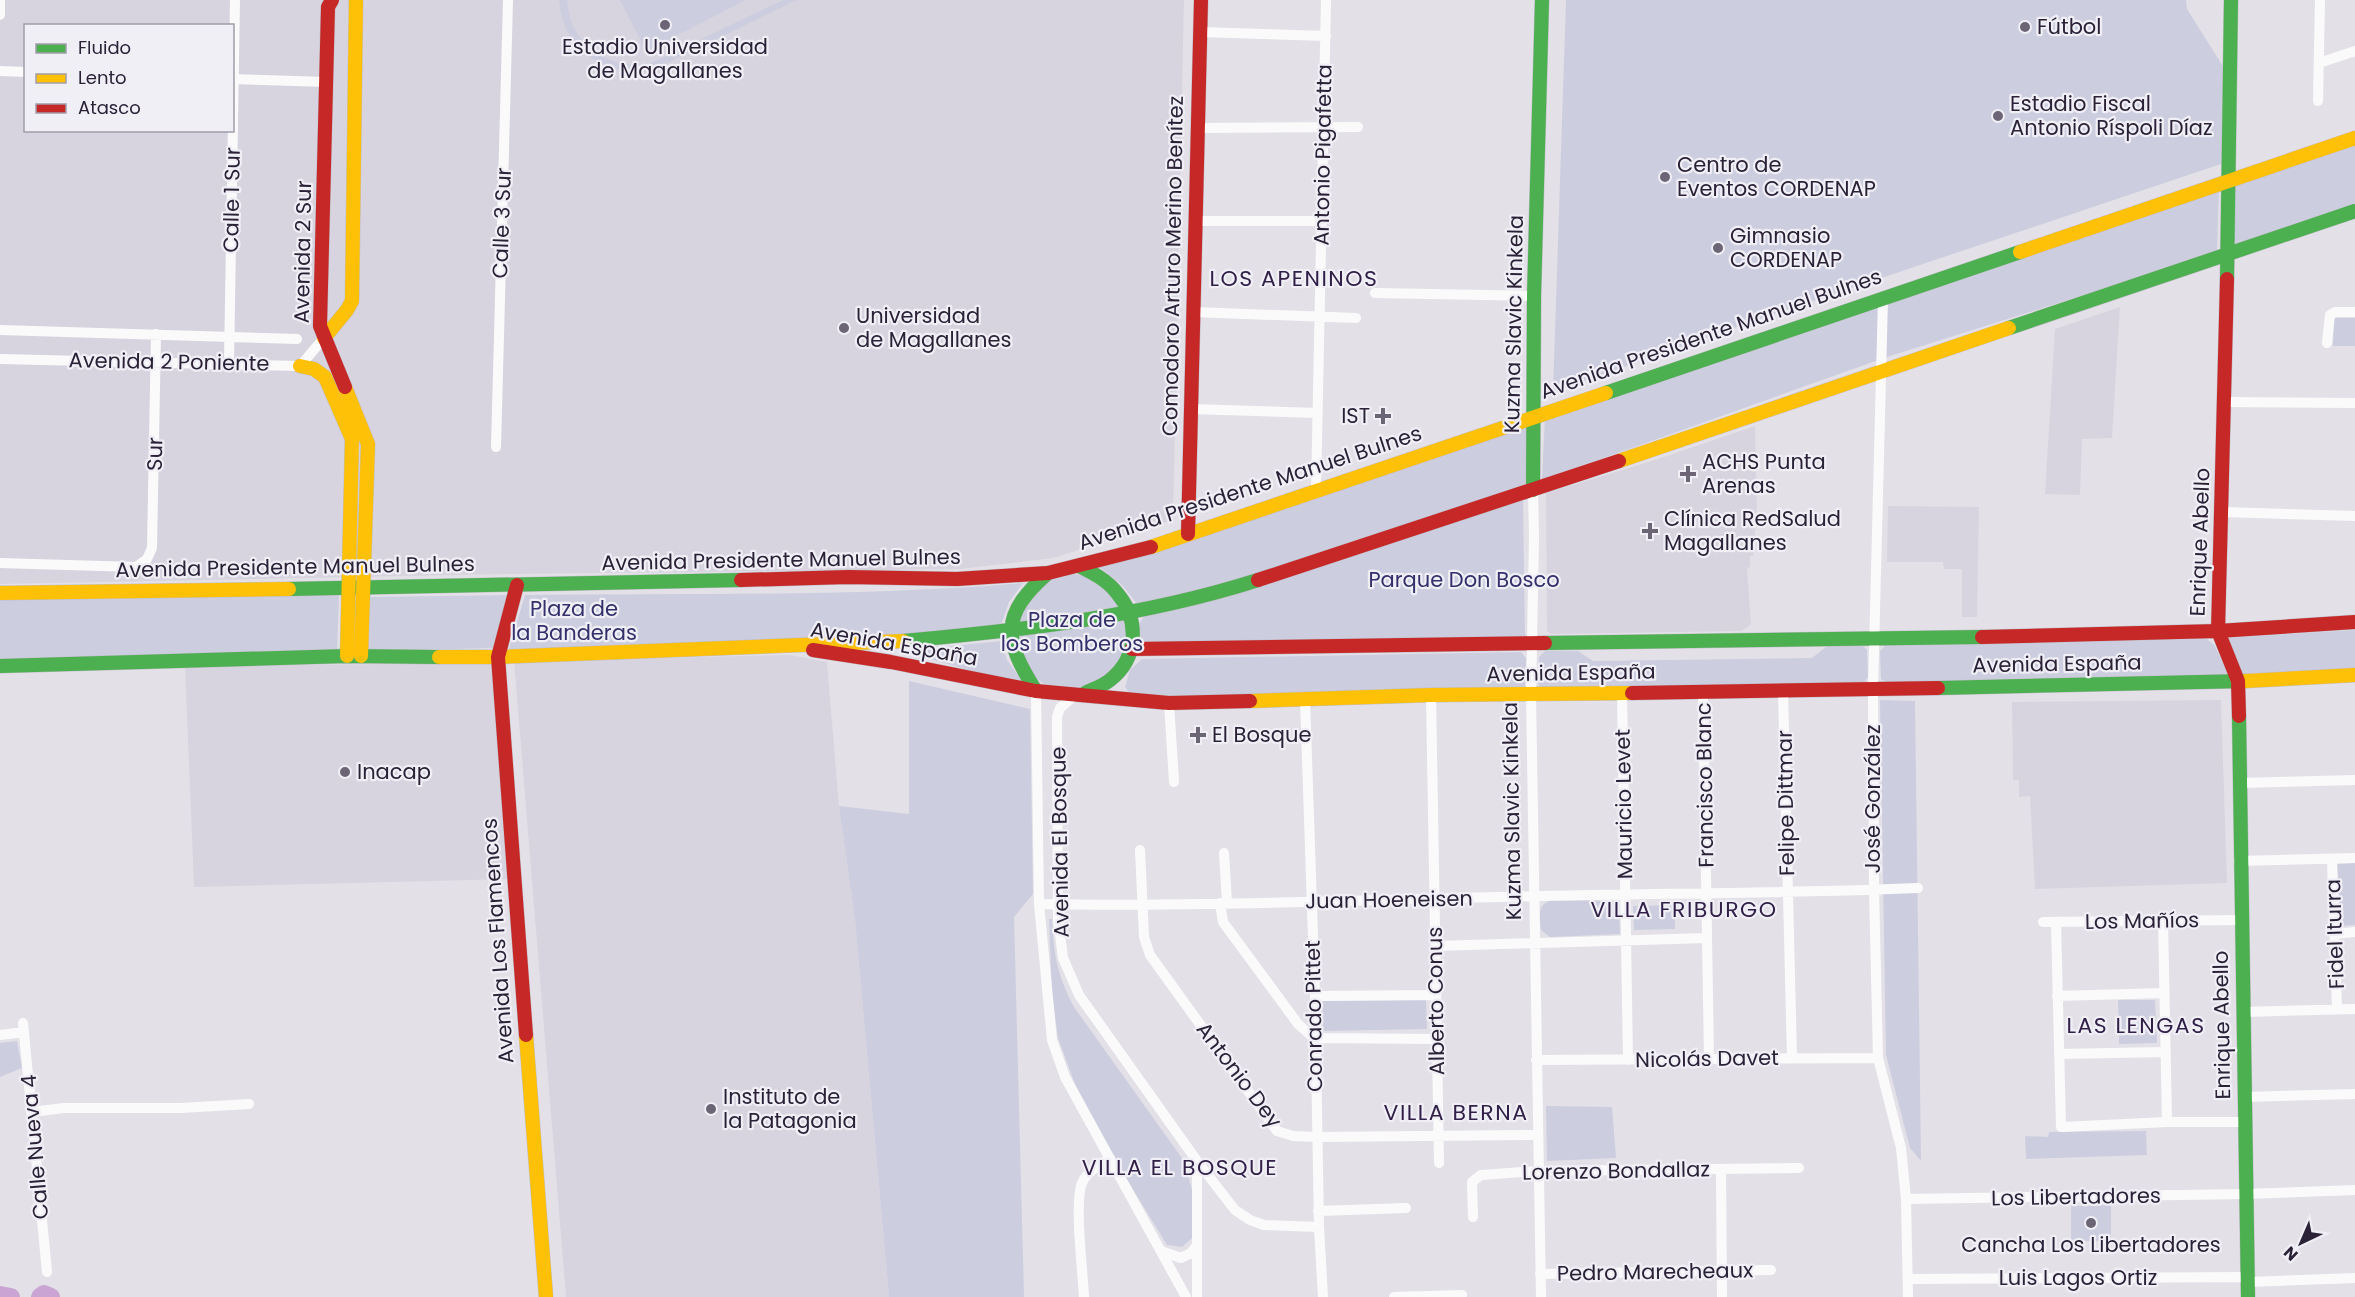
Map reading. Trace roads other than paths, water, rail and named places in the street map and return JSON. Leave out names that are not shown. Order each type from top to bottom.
[{"type":"main road","name":"Avenida 2 Sur","points":[[324,338],[320,326],[328,7],[332,0]]},
{"type":"main road","name":"Comodoro Arturo Merino Benítez","points":[[1188,534],[1201,0]]},
{"type":"main road","name":"Kuzma Slavic Kinkela","points":[[1533,490],[1534,296],[1542,0]]},
{"type":"main road","name":"Enrique Abello","points":[[2231,0],[2225,402],[2218,631],[2238,681],[2239,861],[2248,1297]]},
{"type":"main road","name":"Avenida 2 Sur","points":[[324,338],[347,312],[352,301],[356,5]]},
{"type":"main road","name":"Avenida Presidente Manuel Bulnes","points":[[0,593],[848,577],[957,579],[1048,573],[1140,551],[2355,138]]},
{"type":"main road","points":[[0,666],[354,656],[498,657],[881,643],[1010,631],[1131,613],[1223,591],[1533,490],[2355,211]]},
{"type":"main road","points":[[324,338],[368,444],[364,587],[354,656]]},
{"type":"main road","points":[[300,366],[314,369],[325,377],[352,439],[348,587],[354,656]]},
{"type":"main road","points":[[1076,694],[1096,689],[1115,677],[1128,660],[1134,631],[1131,613],[1125,601],[1108,581],[1079,566]]},
{"type":"main road","points":[[1036,691],[1017,659],[1010,631],[1013,615],[1021,598],[1048,573]]},
{"type":"main road","name":"Avenida Los Flamencos","points":[[517,585],[498,657],[546,1297]]},
{"type":"main road","name":"Avenida España","points":[[1132,649],[2218,631],[2355,622]]},
{"type":"main road","name":"Avenida España","points":[[792,647],[891,662],[1036,691],[1169,703],[1431,695],[1783,691],[2238,681],[2355,675]]},
{"type":"street","points":[[0,0],[0,15]]},
{"type":"street","name":"Calle 1 Sur","points":[[234,40],[235,0]]},
{"type":"street","points":[[356,5],[368,0]]},
{"type":"street","points":[[500,0],[508,0]]},
{"type":"street","name":"Calle 3 Sur","points":[[496,447],[508,0]]},
{"type":"street","name":"Antonio Pigafetta","points":[[1316,490],[1326,0]]},
{"type":"street","points":[[2318,101],[2320,0]]},
{"type":"street","points":[[1200,32],[1326,36]]},
{"type":"street","points":[[2319,63],[2355,51]]},
{"type":"street","points":[[0,72],[24,72]]},
{"type":"street","points":[[234,79],[327,82]]},
{"type":"street","points":[[1198,128],[1358,127]]},
{"type":"street","name":"Calle 1 Sur","points":[[229,363],[232,132]]},
{"type":"street","points":[[1196,221],[1321,221]]},
{"type":"street","points":[[1375,293],[1534,296]]},
{"type":"street","name":"José González","points":[[1883,298],[1873,689],[1878,1058],[1902,1148],[1906,1199],[1908,1297]]},
{"type":"street","points":[[1193,312],[1356,318]]},
{"type":"street","points":[[2327,343],[2330,315],[2335,312],[2355,312]]},
{"type":"street","name":"Avenida 2 Poniente","points":[[0,330],[297,339]]},
{"type":"street","name":"Sur","points":[[0,563],[136,567],[147,559],[152,548],[156,334]]},
{"type":"street","name":"Avenida 2 Poniente","points":[[0,359],[300,366],[324,338]]},
{"type":"street","points":[[2225,402],[2355,403]]},
{"type":"street","points":[[1191,409],[1317,413]]},
{"type":"street","name":"Kuzma Slavic Kinkela","points":[[1533,490],[1531,695],[1541,1297]]},
{"type":"street","points":[[2222,512],[2355,516]]},
{"type":"street","name":"Avenida El Bosque","points":[[1036,691],[1039,904],[1052,1040],[1065,1077],[1186,1297]]},
{"type":"street","name":"Francisco Blanc","points":[[1703,691],[1709,1059]]},
{"type":"street","name":"Felipe Dittmar","points":[[1783,691],[1792,1058]]},
{"type":"street","name":"Mauricio Levet","points":[[1622,693],[1628,1060]]},
{"type":"street","name":"Avenida El Bosque","points":[[1076,694],[1060,708],[1057,717],[1058,919],[1063,958],[1079,995],[1197,1161],[1235,1210],[1250,1220],[1264,1224],[1319,1227]]},
{"type":"street","name":"Alberto Conus","points":[[1431,695],[1439,1163]]},
{"type":"street","name":"Conrado Pittet","points":[[1305,699],[1315,996],[1318,1211],[1323,1297]]},
{"type":"street","points":[[1169,703],[1173,782]]},
{"type":"street","points":[[2240,783],[2355,780]]},
{"type":"street","name":"Antonio Dey","points":[[1140,850],[1144,937],[1150,955],[1277,1131],[1293,1136],[1317,1137],[1537,1135]]},
{"type":"street","points":[[1224,853],[1223,922],[1298,1024],[1314,1038],[1436,1039]]},
{"type":"street","points":[[2239,861],[2355,858]]},
{"type":"street","name":"Fidel Iturra","points":[[2332,859],[2337,1009]]},
{"type":"street","name":"Juan Hoeneisen","points":[[1039,904],[1142,905],[1534,896],[1707,895],[1918,888]]},
{"type":"street","points":[[2163,920],[2167,1122]]},
{"type":"street","name":"Los Mañíos","points":[[2043,922],[2242,920]]},
{"type":"street","points":[[2055,922],[2061,1127],[2167,1122],[2244,1122]]},
{"type":"street","points":[[2335,934],[2355,932]]},
{"type":"street","points":[[1436,946],[1707,938]]},
{"type":"street","points":[[2057,996],[2164,993]]},
{"type":"street","points":[[1315,996],[1436,994]]},
{"type":"street","points":[[2242,1011],[2355,1008]]},
{"type":"street","name":"Calle Nueva 4","points":[[0,1035],[24,1027],[46,1272]]},
{"type":"street","points":[[2059,1054],[2166,1052]]},
{"type":"street","name":"Nicolás Davet","points":[[1536,1060],[1878,1058]]},
{"type":"street","points":[[2244,1097],[2355,1094]]},
{"type":"street","points":[[32,1112],[64,1108],[181,1108],[249,1104]]},
{"type":"street","points":[[1084,1297],[1079,1200],[1082,1184],[1087,1174],[1110,1158]]},
{"type":"street","points":[[1197,1161],[1197,1297]]},
{"type":"street","name":"Lorenzo Bondallaz","points":[[1473,1217],[1472,1182],[1481,1175],[1538,1171],[1799,1168]]},
{"type":"street","points":[[1721,1170],[1722,1297]]},
{"type":"street","points":[[2246,1194],[2355,1190]]},
{"type":"street","name":"Los Libertadores","points":[[1906,1199],[2246,1194]]},
{"type":"street","points":[[1318,1211],[1406,1208]]},
{"type":"street","points":[[1161,1251],[1181,1258],[1191,1253],[1197,1245]]},
{"type":"street","name":"Pedro Marecheaux","points":[[1540,1274],[1722,1269],[1770,1270]]},
{"type":"street","name":"Luis Lagos Ortiz","points":[[1908,1279],[2355,1278]]},
{"type":"street","points":[[1394,1297],[1462,1295]]},
{"type":"waterway","points":[[40,1297],[44,1294],[51,1297]]},
{"type":"waterway","points":[[0,1295],[11,1297]]},
{"type":"place","name":"Estadio Universidad de Magallanes","points":[[665,25]]},
{"type":"place","name":"Fútbol","points":[[2025,27]]},
{"type":"place","name":"Estadio Fiscal Antonio Ríspoli Díaz","points":[[1998,116]]},
{"type":"place","name":"Centro de Eventos CORDENAP","points":[[1665,177]]},
{"type":"place","name":"Gimnasio CORDENAP","points":[[1718,248]]},
{"type":"place","name":"Universidad de Magallanes","points":[[844,328]]},
{"type":"place","name":"IST","points":[[1383,416]]},
{"type":"place","name":"ACHS Punta Arenas","points":[[1688,474]]},
{"type":"place","name":"Clínica RedSalud Magallanes","points":[[1650,531]]},
{"type":"place","name":"El Bosque","points":[[1198,735]]},
{"type":"place","name":"Inacap","points":[[345,772]]},
{"type":"place","name":"Instituto de la Patagonia","points":[[711,1109]]},
{"type":"place","name":"Cancha Los Libertadores","points":[[2091,1223]]},
{"type":"district","name":"LOS APENINOS","points":[[1294,278]]},
{"type":"district","name":"VILLA FRIBURGO","points":[[1684,909]]},
{"type":"district","name":"LAS LENGAS","points":[[2136,1025]]},
{"type":"district","name":"VILLA BERNA","points":[[1456,1112]]},
{"type":"district","name":"VILLA EL BOSQUE","points":[[1180,1167]]},
{"type":"park label","name":"Parque Don Bosco","points":[[1464,580]]},
{"type":"park label","name":"Plaza de la Banderas","points":[[574,621]]},
{"type":"park label","name":"Plaza de los Bomberos","points":[[1072,632]]}]
